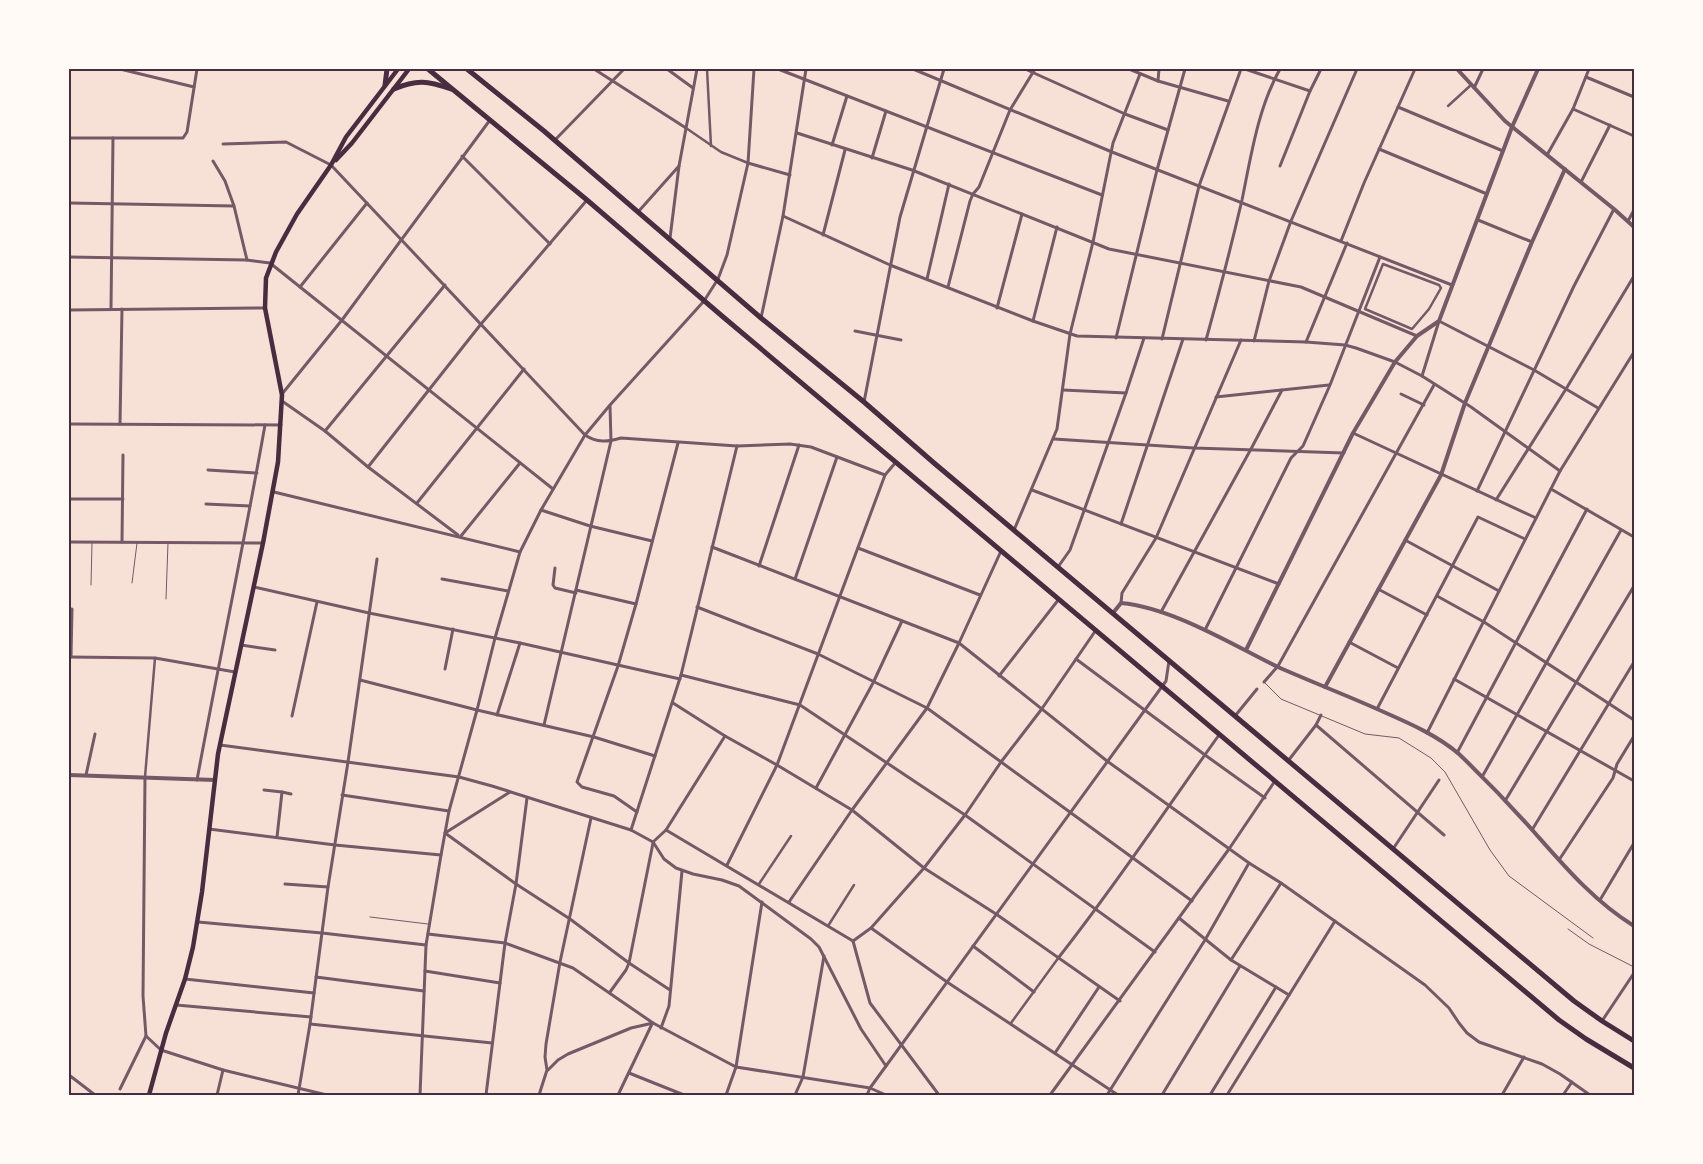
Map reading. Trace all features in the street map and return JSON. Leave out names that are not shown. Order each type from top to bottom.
[{"type":"highway","points":[[385,86],[387,69]]},
{"type":"highway","points":[[428,69],[587,200],[1559,1020],[1586,1040],[1634,1068]]},
{"type":"highway","points":[[470,70],[670,238],[761,318],[864,402],[1574,1001],[1634,1041]]},
{"type":"highway","points":[[394,88],[407,83],[421,81],[434,83],[455,91]]},
{"type":"main road","points":[[148,1095],[194,947],[220,745],[274,492],[282,425],[282,394],[266,308],[265,284],[270,263],[297,214],[331,165],[346,137],[398,69]]},
{"type":"main road","points":[[331,165],[352,143],[409,69]]},
{"type":"street","points":[[120,69],[194,87]]},
{"type":"street","points":[[69,138],[183,138],[187,132],[197,69]]},
{"type":"street","points":[[594,69],[721,152],[748,163],[790,175]]},
{"type":"street","points":[[554,141],[624,69]]},
{"type":"street","points":[[667,69],[693,88]]},
{"type":"street","points":[[670,238],[696,69]]},
{"type":"street","points":[[707,69],[711,146]]},
{"type":"street","points":[[420,1095],[426,945],[449,811],[520,552],[541,510],[585,435],[704,300],[718,279],[727,255],[748,163],[754,69]]},
{"type":"street","points":[[778,69],[1102,195]]},
{"type":"street","points":[[761,318],[783,216],[806,69]]},
{"type":"street","points":[[913,69],[1112,152],[1452,285]]},
{"type":"street","points":[[864,402],[900,217],[912,170],[944,69]]},
{"type":"street","points":[[1025,69],[1034,70],[1125,114],[1168,130]]},
{"type":"street","points":[[1129,69],[1158,81],[1228,102]]},
{"type":"street","points":[[1158,81],[1159,69]]},
{"type":"street","points":[[1116,338],[1157,170],[1185,69]]},
{"type":"street","points":[[1162,339],[1199,186],[1228,102],[1243,69],[1310,91]]},
{"type":"street","points":[[1206,340],[1256,136],[1274,79],[1280,69]]},
{"type":"street","points":[[1280,166],[1310,91],[1321,69]]},
{"type":"street","points":[[1254,341],[1269,280],[1291,221],[1357,69]]},
{"type":"street","points":[[1341,241],[1415,69]]},
{"type":"street","points":[[1457,69],[1512,127],[1634,227]]},
{"type":"street","points":[[1448,106],[1473,87],[1483,69]]},
{"type":"street","points":[[1422,376],[1452,285],[1488,195],[1512,127],[1538,69]]},
{"type":"street","points":[[1547,154],[1573,109],[1589,69]]},
{"type":"street","points":[[948,287],[973,194],[979,187],[1010,110],[1034,70]]},
{"type":"street","points":[[1014,530],[1057,429],[1070,334],[1093,242],[1113,143],[1140,74]]},
{"type":"street","points":[[1586,77],[1634,97]]},
{"type":"street","points":[[832,145],[847,96]]},
{"type":"street","points":[[1398,107],[1503,151]]},
{"type":"street","points":[[1573,109],[1634,136]]},
{"type":"street","points":[[872,158],[886,111]]},
{"type":"street","points":[[282,394],[342,320],[490,120]]},
{"type":"street","points":[[1581,182],[1610,125]]},
{"type":"street","points":[[797,133],[912,170],[1110,249],[1301,287],[1359,309],[1417,336]]},
{"type":"street","points":[[111,309],[113,138]]},
{"type":"street","points":[[223,144],[286,142],[331,165],[585,435],[597,440],[611,441],[621,438],[737,446],[800,445],[811,447],[885,475]]},
{"type":"street","points":[[1380,148],[1488,195]]},
{"type":"street","points":[[823,235],[845,150]]},
{"type":"street","points":[[462,156],[550,244]]},
{"type":"street","points":[[213,161],[225,181],[234,206],[247,260]]},
{"type":"street","points":[[638,212],[680,166]]},
{"type":"street","points":[[1325,687],[1441,475],[1465,403],[1564,169]]},
{"type":"street","points":[[927,279],[949,184]]},
{"type":"street","points":[[368,467],[482,324],[587,200]]},
{"type":"street","points":[[300,287],[367,202]]},
{"type":"street","points":[[69,203],[234,206]]},
{"type":"street","points":[[1477,491],[1574,286],[1614,209]]},
{"type":"street","points":[[1628,221],[1634,210]]},
{"type":"street","points":[[997,308],[1022,214]]},
{"type":"street","points":[[783,216],[890,265],[1033,322],[1077,336],[1306,342],[1346,345],[1395,362],[1422,376],[1465,403],[1560,471]]},
{"type":"street","points":[[1478,220],[1532,242]]},
{"type":"street","points":[[1033,322],[1057,227]]},
{"type":"street","points":[[1306,342],[1348,244]]},
{"type":"street","points":[[69,257],[247,260],[270,263],[553,489]]},
{"type":"street","points":[[1205,631],[1291,458],[1303,446],[1330,385],[1380,257]]},
{"type":"street","points":[[1359,309],[1365,309],[1412,329],[1429,309],[1441,288],[1439,285],[1383,264],[1365,309]]},
{"type":"street","points":[[1496,500],[1634,276]]},
{"type":"street","points":[[325,431],[445,285]]},
{"type":"street","points":[[69,310],[266,308]]},
{"type":"street","points":[[120,424],[122,309]]},
{"type":"street","points":[[1439,321],[1534,370],[1598,408]]},
{"type":"street","points":[[1246,650],[1354,433],[1395,362],[1417,336],[1439,321]]},
{"type":"street","points":[[856,331],[901,340]]},
{"type":"street","points":[[1058,567],[1070,550],[1144,338]]},
{"type":"street","points":[[1121,524],[1183,339]]},
{"type":"street","points":[[1113,613],[1121,603],[1122,593],[1156,538],[1241,340]]},
{"type":"street","points":[[1427,733],[1550,489],[1634,352]]},
{"type":"street","points":[[416,504],[524,369]]},
{"type":"street","points":[[1216,397],[1330,385]]},
{"type":"street","points":[[1264,682],[1278,666],[1398,453],[1434,385]]},
{"type":"street","points":[[1063,390],[1126,393]]},
{"type":"street","points":[[1161,612],[1252,449],[1282,390]]},
{"type":"street","points":[[1401,394],[1424,405]]},
{"type":"street","points":[[282,400],[325,431],[416,504],[461,536]]},
{"type":"street","points":[[544,725],[611,441],[610,405]]},
{"type":"street","points":[[69,424],[282,425]]},
{"type":"street","points":[[197,780],[217,669],[244,543],[265,425]]},
{"type":"street","points":[[1354,433],[1536,518]]},
{"type":"street","points":[[1054,439],[1194,448],[1344,453]]},
{"type":"street","points":[[636,812],[614,796],[582,787],[578,779],[618,666],[678,443]]},
{"type":"street","points":[[760,566],[800,445]]},
{"type":"street","points":[[631,830],[681,677],[737,446]]},
{"type":"street","points":[[122,542],[123,455]]},
{"type":"street","points":[[795,579],[836,457]]},
{"type":"street","points":[[727,865],[777,765],[885,475],[896,462]]},
{"type":"street","points":[[461,536],[520,463]]},
{"type":"street","points":[[208,470],[257,473]]},
{"type":"street","points":[[1550,489],[1634,537]]},
{"type":"street","points":[[1032,490],[1279,584]]},
{"type":"street","points":[[274,492],[461,536],[520,552]]},
{"type":"street","points":[[69,499],[123,499]]},
{"type":"street","points":[[206,504],[250,506]]},
{"type":"street","points":[[1457,753],[1587,509]]},
{"type":"street","points":[[541,510],[590,526],[652,541]]},
{"type":"street","points":[[1377,709],[1478,517],[1525,539]]},
{"type":"street","points":[[1482,777],[1621,530]]},
{"type":"street","points":[[1405,540],[1499,591]]},
{"type":"street","points":[[69,542],[263,543]]},
{"type":"street","points":[[712,547],[959,643],[1107,761],[1229,849],[1281,883],[1425,985],[1449,1008],[1459,1024],[1479,1042],[1542,1064],[1590,1095]]},
{"type":"street","points":[[858,548],[980,595]]},
{"type":"street","points":[[789,902],[852,810],[927,708],[1002,551]]},
{"type":"street","points":[[298,1095],[377,560]]},
{"type":"street","points":[[555,568],[553,585],[555,588],[636,604]]},
{"type":"street","points":[[442,579],[508,591]]},
{"type":"street","points":[[1504,801],[1634,586]]},
{"type":"street","points":[[254,587],[800,704],[965,815],[1154,952]]},
{"type":"street","points":[[1378,589],[1427,615]]},
{"type":"street","points":[[1437,596],[1484,622],[1634,720]]},
{"type":"street","points":[[999,676],[1059,599]]},
{"type":"street","points":[[292,716],[317,602]]},
{"type":"street","points":[[1121,603],[1139,605],[1161,612],[1427,733],[1457,753],[1482,777],[1559,860],[1600,900],[1634,926]]},
{"type":"street","points":[[698,607],[818,654],[927,708],[1192,901]]},
{"type":"street","points":[[72,610],[70,657],[155,658],[235,672]]},
{"type":"street","points":[[816,788],[873,682],[902,621]]},
{"type":"street","points":[[445,669],[453,629]]},
{"type":"street","points":[[853,942],[871,928],[924,868],[1041,710],[1096,630]]},
{"type":"street","points":[[1348,642],[1398,668]]},
{"type":"street","points":[[497,715],[520,643]]},
{"type":"street","points":[[241,645],[275,650]]},
{"type":"street","points":[[120,1089],[146,1036],[143,996],[145,777],[155,658]]},
{"type":"street","points":[[1076,659],[1265,798]]},
{"type":"street","points":[[867,1095],[901,1045],[1162,686],[1168,676],[1169,660]]},
{"type":"street","points":[[1532,830],[1634,662]]},
{"type":"street","points":[[1454,679],[1634,781]]},
{"type":"street","points":[[360,680],[497,715],[594,737],[655,756]]},
{"type":"street","points":[[1235,716],[1258,689]]},
{"type":"street","points":[[673,703],[725,736],[852,810],[924,868],[996,914],[1120,1001]]},
{"type":"street","points":[[1288,761],[1316,725],[1321,715]]},
{"type":"street","points":[[1316,725],[1444,835]]},
{"type":"street","points":[[86,775],[95,734]]},
{"type":"street","points":[[1010,1023],[1096,911],[1220,734]]},
{"type":"street","points":[[610,992],[629,963],[653,842],[666,830],[725,736]]},
{"type":"street","points":[[1559,860],[1613,778],[1618,764],[1634,736]]},
{"type":"street","points":[[220,745],[459,777],[631,830],[653,842],[664,859],[682,871],[731,882],[739,886],[819,946],[861,1029],[886,1066]]},
{"type":"street","points":[[69,775],[215,780]]},
{"type":"street","points":[[1393,849],[1439,780]]},
{"type":"street","points":[[1050,1095],[1180,918],[1275,781]]},
{"type":"street","points":[[264,790],[291,794]]},
{"type":"street","points":[[277,837],[282,792]]},
{"type":"street","points":[[445,833],[510,792]]},
{"type":"street","points":[[342,795],[449,811]]},
{"type":"street","points":[[486,1095],[505,944],[516,884],[527,798]]},
{"type":"street","points":[[547,1070],[546,1044],[560,962],[591,818]]},
{"type":"street","points":[[209,829],[335,845],[441,855]]},
{"type":"street","points":[[666,830],[853,942],[870,1004],[939,1095]]},
{"type":"street","points":[[445,833],[670,990]]},
{"type":"street","points":[[759,884],[791,836]]},
{"type":"street","points":[[1600,900],[1634,843]]},
{"type":"street","points":[[1107,1095],[1205,940],[1249,863]]},
{"type":"street","points":[[661,1028],[669,1006],[682,871]]},
{"type":"street","points":[[1231,960],[1281,883]]},
{"type":"street","points":[[285,884],[328,887]]},
{"type":"street","points":[[828,926],[854,885]]},
{"type":"street","points":[[726,1095],[736,1067],[762,902]]},
{"type":"street","points":[[1180,918],[1231,960],[1289,995]]},
{"type":"street","points":[[1227,1095],[1335,921]]},
{"type":"street","points":[[198,922],[322,933],[426,945]]},
{"type":"street","points":[[871,928],[947,982],[1118,1095]]},
{"type":"street","points":[[428,934],[505,944],[560,962],[573,968],[610,992],[661,1028],[736,1067],[870,1088],[886,1095]]},
{"type":"street","points":[[973,946],[1034,992]]},
{"type":"street","points":[[795,1095],[803,1077],[824,955]]},
{"type":"street","points":[[1162,1095],[1240,966]]},
{"type":"street","points":[[425,971],[500,983]]},
{"type":"street","points":[[1602,1021],[1634,973]]},
{"type":"street","points":[[316,977],[424,991]]},
{"type":"street","points":[[185,979],[314,993]]},
{"type":"street","points":[[1055,1053],[1099,987]]},
{"type":"street","points":[[1210,1095],[1276,987]]},
{"type":"street","points":[[176,1005],[311,1016]]},
{"type":"street","points":[[538,1095],[547,1070],[558,1060],[631,1028],[653,1023]]},
{"type":"street","points":[[618,1095],[653,1023]]},
{"type":"street","points":[[310,1024],[492,1042]]},
{"type":"street","points":[[146,1036],[161,1050],[223,1070],[327,1095]]},
{"type":"street","points":[[1502,1095],[1524,1057]]},
{"type":"street","points":[[217,1095],[223,1070]]},
{"type":"street","points":[[629,1073],[684,1095]]},
{"type":"street","points":[[69,1075],[95,1095]]},
{"type":"street","points":[[1563,1095],[1572,1082]]},
{"type":"lane","points":[[91,585],[92,542]]},
{"type":"lane","points":[[132,583],[137,542]]},
{"type":"lane","points":[[166,599],[168,543]]},
{"type":"lane","points":[[1264,682],[1281,699],[1365,734],[1399,738],[1431,758],[1445,772],[1490,850],[1509,876],[1593,938]]},
{"type":"lane","points":[[370,917],[429,924]]},
{"type":"lane","points":[[1568,929],[1589,944],[1634,967]]}]
